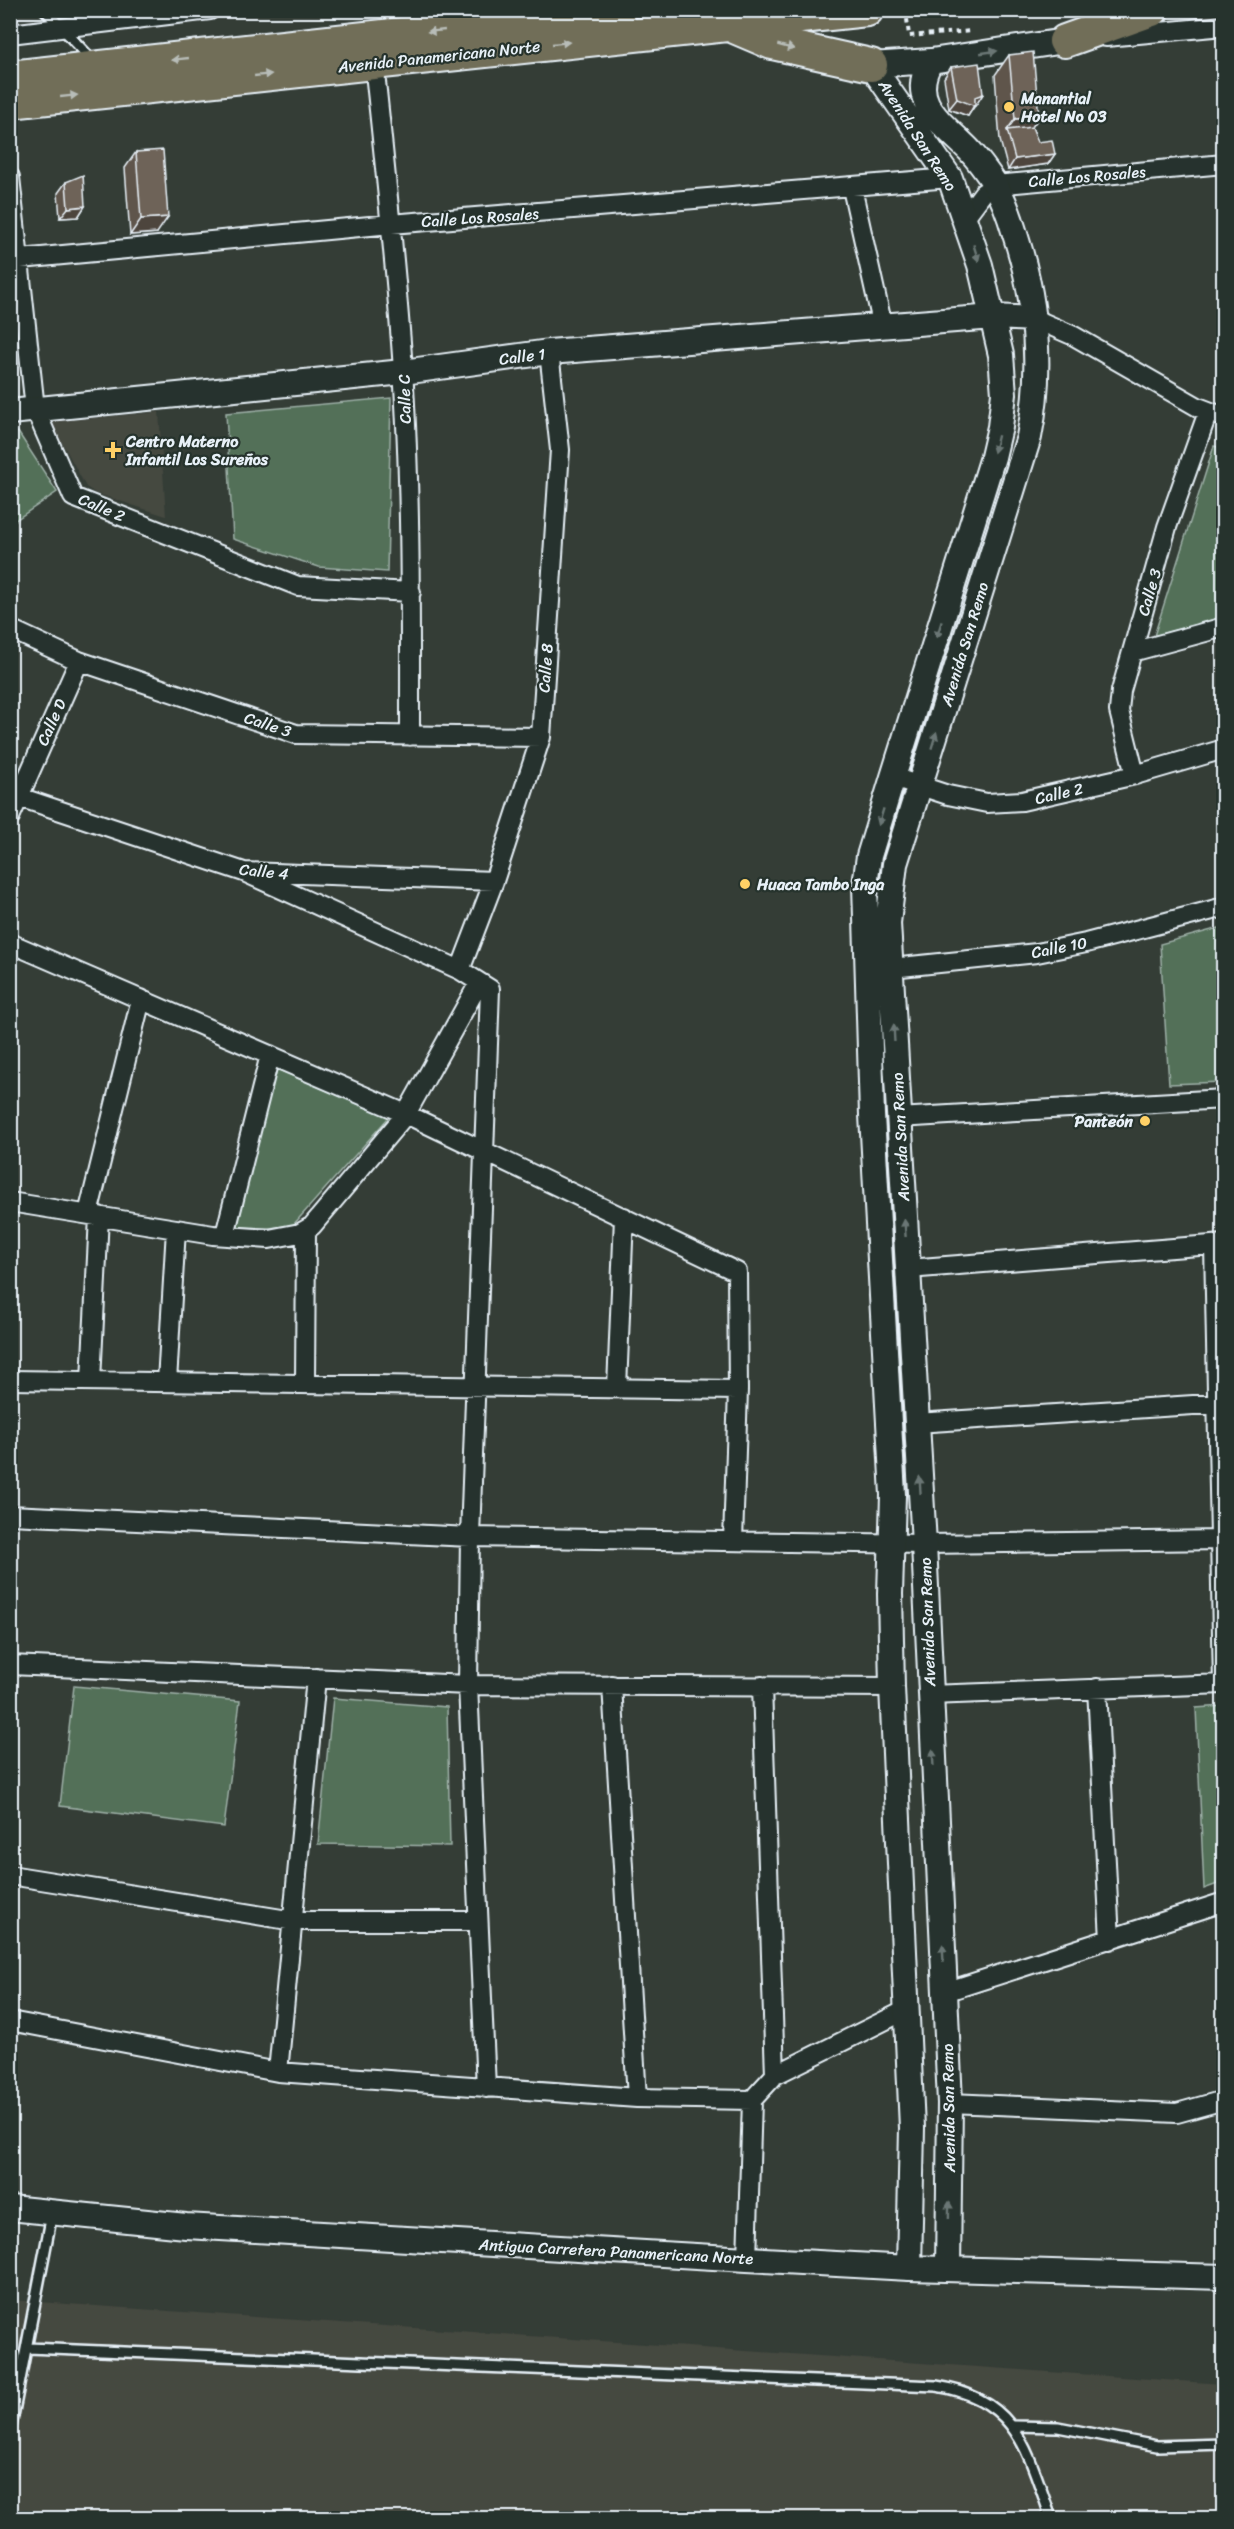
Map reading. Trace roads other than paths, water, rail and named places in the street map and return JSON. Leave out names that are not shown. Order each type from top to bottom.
[{"type":"highway","name":"Avenida Panamericana Norte","points":[[10,77],[620,10]]},
{"type":"highway","name":"Avenida Panamericana Norte","points":[[10,102],[867,10]]},
{"type":"highway","points":[[1065,41],[1152,10]]},
{"type":"highway","points":[[731,26],[772,43],[871,65]]},
{"type":"main road","points":[[871,65],[931,61],[1065,41]]},
{"type":"main road","name":"Avenida San Remo","points":[[931,61],[922,83],[924,97],[939,122],[969,150],[995,185],[1008,212],[1022,256],[1035,319],[1038,360],[1036,399],[1029,437],[892,881],[888,923],[924,1544],[929,1695],[950,2103],[948,2269]]},
{"type":"main road","name":"Avenida San Remo","points":[[871,65],[950,178],[965,217],[994,317],[1002,355],[1004,394],[1000,427],[869,856],[866,922],[894,1544],[891,1594],[892,1687],[912,2128],[909,2268]]},
{"type":"main road","name":"Calle 1","points":[[10,412],[403,372],[549,352],[994,317],[1035,319]]},
{"type":"main road","name":"Antigua Carretera Panamericana Norte","points":[[10,2208],[186,2226],[747,2259],[909,2268],[1224,2277]]},
{"type":"street","points":[[10,34],[210,10]]},
{"type":"street","points":[[1065,41],[1224,26]]},
{"type":"street","name":"Calle C","points":[[374,63],[391,224],[403,372],[411,592],[410,736]]},
{"type":"street","name":"Calle Los Rosales","points":[[995,185],[1224,164]]},
{"type":"street","name":"Calle 2","points":[[10,177],[15,259],[35,409],[74,497],[298,586],[411,592]]},
{"type":"street","name":"Calle Los Rosales","points":[[15,259],[391,224],[852,188],[950,178]]},
{"type":"street","points":[[965,217],[983,193],[995,185]]},
{"type":"street","points":[[852,188],[883,327]]},
{"type":"street","points":[[1035,319],[1050,324],[1105,352],[1216,414]]},
{"type":"street","name":"Calle 8","points":[[460,970],[494,881],[541,737],[560,450],[549,352]]},
{"type":"street","name":"Calle 3","points":[[1136,775],[1119,711],[1120,691],[1167,527],[1216,414]]},
{"type":"street","points":[[1132,652],[1224,627]]},
{"type":"street","name":"Calle 3","points":[[10,629],[79,661],[296,734],[541,737]]},
{"type":"street","name":"Calle D","points":[[10,817],[14,796],[79,661]]},
{"type":"street","name":"Calle 2","points":[[893,777],[987,803],[1022,801],[1136,775],[1224,749]]},
{"type":"street","name":"Calle 4","points":[[14,796],[244,872],[494,881]]},
{"type":"street","points":[[244,872],[460,970],[490,989],[470,1537],[468,1685],[486,2088]]},
{"type":"street","name":"Calle 10","points":[[891,968],[1037,953],[1086,943],[1224,907]]},
{"type":"street","points":[[10,943],[406,1114],[738,1272],[738,1390],[733,1541]]},
{"type":"street","points":[[10,1202],[225,1236],[269,1239],[306,1230],[312,1226],[406,1114],[479,983]]},
{"type":"street","points":[[91,1381],[94,1215],[141,999]]},
{"type":"street","points":[[225,1236],[270,1055]]},
{"type":"street","points":[[898,1118],[1224,1099]]},
{"type":"street","points":[[617,1388],[624,1217]]},
{"type":"street","points":[[167,1382],[176,1229]]},
{"type":"street","points":[[305,1384],[306,1230]]},
{"type":"street","points":[[908,1269],[1219,1245],[1223,1684],[929,1695]]},
{"type":"street","points":[[10,1380],[738,1390]]},
{"type":"street","points":[[916,1423],[1220,1403]]},
{"type":"street","points":[[10,1515],[470,1537],[894,1544],[1222,1540]]},
{"type":"street","points":[[10,1665],[468,1685],[892,1687]]},
{"type":"street","points":[[278,2072],[316,1678]]},
{"type":"street","points":[[612,1685],[637,2098]]},
{"type":"street","points":[[762,1686],[774,2075]]},
{"type":"street","points":[[1097,1689],[1110,1940]]},
{"type":"street","points":[[10,1875],[294,1921],[478,1921]]},
{"type":"street","points":[[945,1992],[1224,1902]]},
{"type":"street","points":[[747,2259],[752,2100],[774,2075],[908,2008]]},
{"type":"street","points":[[10,2020],[278,2072],[637,2098],[752,2100]]},
{"type":"street","points":[[950,2103],[1177,2113],[1224,2100]]},
{"type":"lane","points":[[45,10],[99,67]]},
{"type":"lane","points":[[10,2432],[52,2214]]},
{"type":"lane","points":[[28,2348],[936,2386],[956,2389],[990,2404],[1014,2426],[1033,2467],[1051,2518]]},
{"type":"lane","points":[[1014,2426],[1058,2427],[1156,2446],[1224,2444]]},
{"type":"place","name":"Manantial Hotel No 03","points":[[1009,107]]},
{"type":"place","name":"Centro Materno Infantil Los Sureños","points":[[113,450]]},
{"type":"place","name":"Huaca Tambo Inga","points":[[745,884]]},
{"type":"place","name":"Panteón","points":[[1145,1121]]}]
